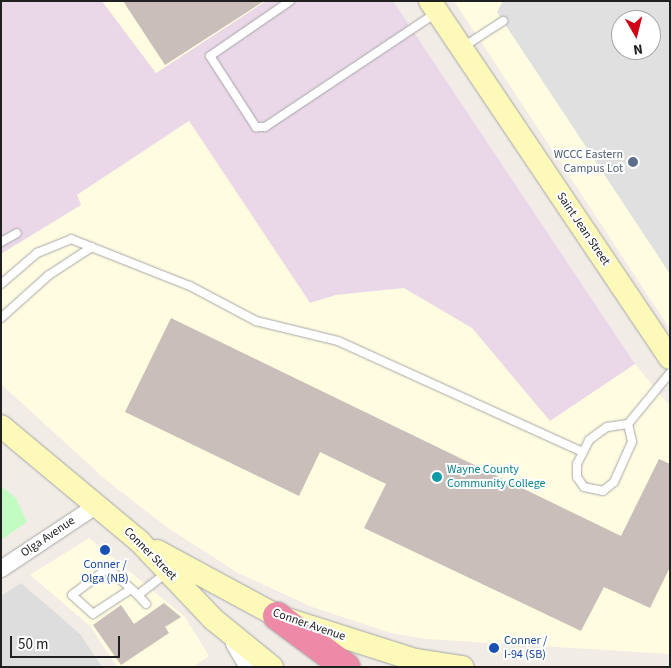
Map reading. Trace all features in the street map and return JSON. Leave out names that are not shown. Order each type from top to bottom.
[{"type":"highway","points":[[277,616],[346,667]]},
{"type":"main road","name":"Saint Jean Street","points":[[434,7],[670,358]]},
{"type":"main road","name":"Conner Street","points":[[1,426],[139,540],[213,619],[272,667]]},
{"type":"main road","name":"Conner Avenue","points":[[139,540],[277,616],[415,660],[462,667]]},
{"type":"street","name":"Olga Avenue","points":[[1,569],[96,506]]},
{"type":"street","points":[[213,619],[246,657],[248,667]]},
{"type":"lane","points":[[290,1],[210,56],[256,127],[265,127],[434,7]]},
{"type":"lane","points":[[462,48],[503,21]]},
{"type":"lane","points":[[1,242],[17,234]]},
{"type":"lane","points":[[1,284],[37,253],[71,239],[190,286],[256,321],[338,341],[583,452]]},
{"type":"lane","points":[[1,318],[49,275],[92,248]]},
{"type":"lane","points":[[628,424],[632,442],[626,460],[603,491],[592,491],[577,478],[583,452],[589,440],[607,427],[628,424],[670,373]]},
{"type":"lane","points":[[130,589],[93,614],[72,595],[108,568],[146,604]]},
{"type":"lane","points":[[138,595],[168,571]]},
{"type":"shaded area","points":[[1,1],[102,1],[156,73],[266,1],[393,1],[635,364],[550,422],[472,328],[336,295],[310,303],[189,121],[77,195],[82,205],[1,254]]},
{"type":"shaded area","points":[[102,1],[266,1],[156,73]]},
{"type":"shaded area","name":"WCCC Eastern Campus Lot","points":[[454,1],[670,1],[670,329]]},
{"type":"shaded area","name":"WCCC Eastern Campus Lot","points":[[503,1],[670,1],[670,274],[497,12]]},
{"type":"shaded area","points":[[189,121],[310,303],[336,295],[404,288],[472,328],[550,421],[635,364],[670,406],[670,654],[426,639],[391,633],[312,607],[238,573],[168,528],[106,480],[1,384],[1,254],[81,205],[77,195]]},
{"type":"shaded area","points":[[89,538],[185,617],[209,656],[193,667],[117,667],[90,626],[30,575]]},
{"type":"shaded area","points":[[21,583],[80,634],[102,667],[1,667],[1,596]]},
{"type":"green space","points":[[1,486],[16,498],[27,522],[1,540]]},
{"type":"building","points":[[123,1],[264,1],[165,65]]},
{"type":"building","name":"Wayne County Community College","points":[[171,318],[621,536],[659,459],[670,464],[670,567],[650,608],[604,587],[581,631],[364,528],[386,484],[320,452],[299,496],[125,412]]},
{"type":"building","points":[[164,603],[181,617],[165,627],[169,633],[121,665],[93,625],[121,605],[134,624]]},
{"type":"place","name":"WCCC Eastern Campus Lot","points":[[633,162]]},
{"type":"place","name":"Wayne County Community College","points":[[437,477]]},
{"type":"place","name":"Conner / Olga (NB)","points":[[105,550]]},
{"type":"place","name":"Conner / I-94 (SB)","points":[[494,648]]}]
